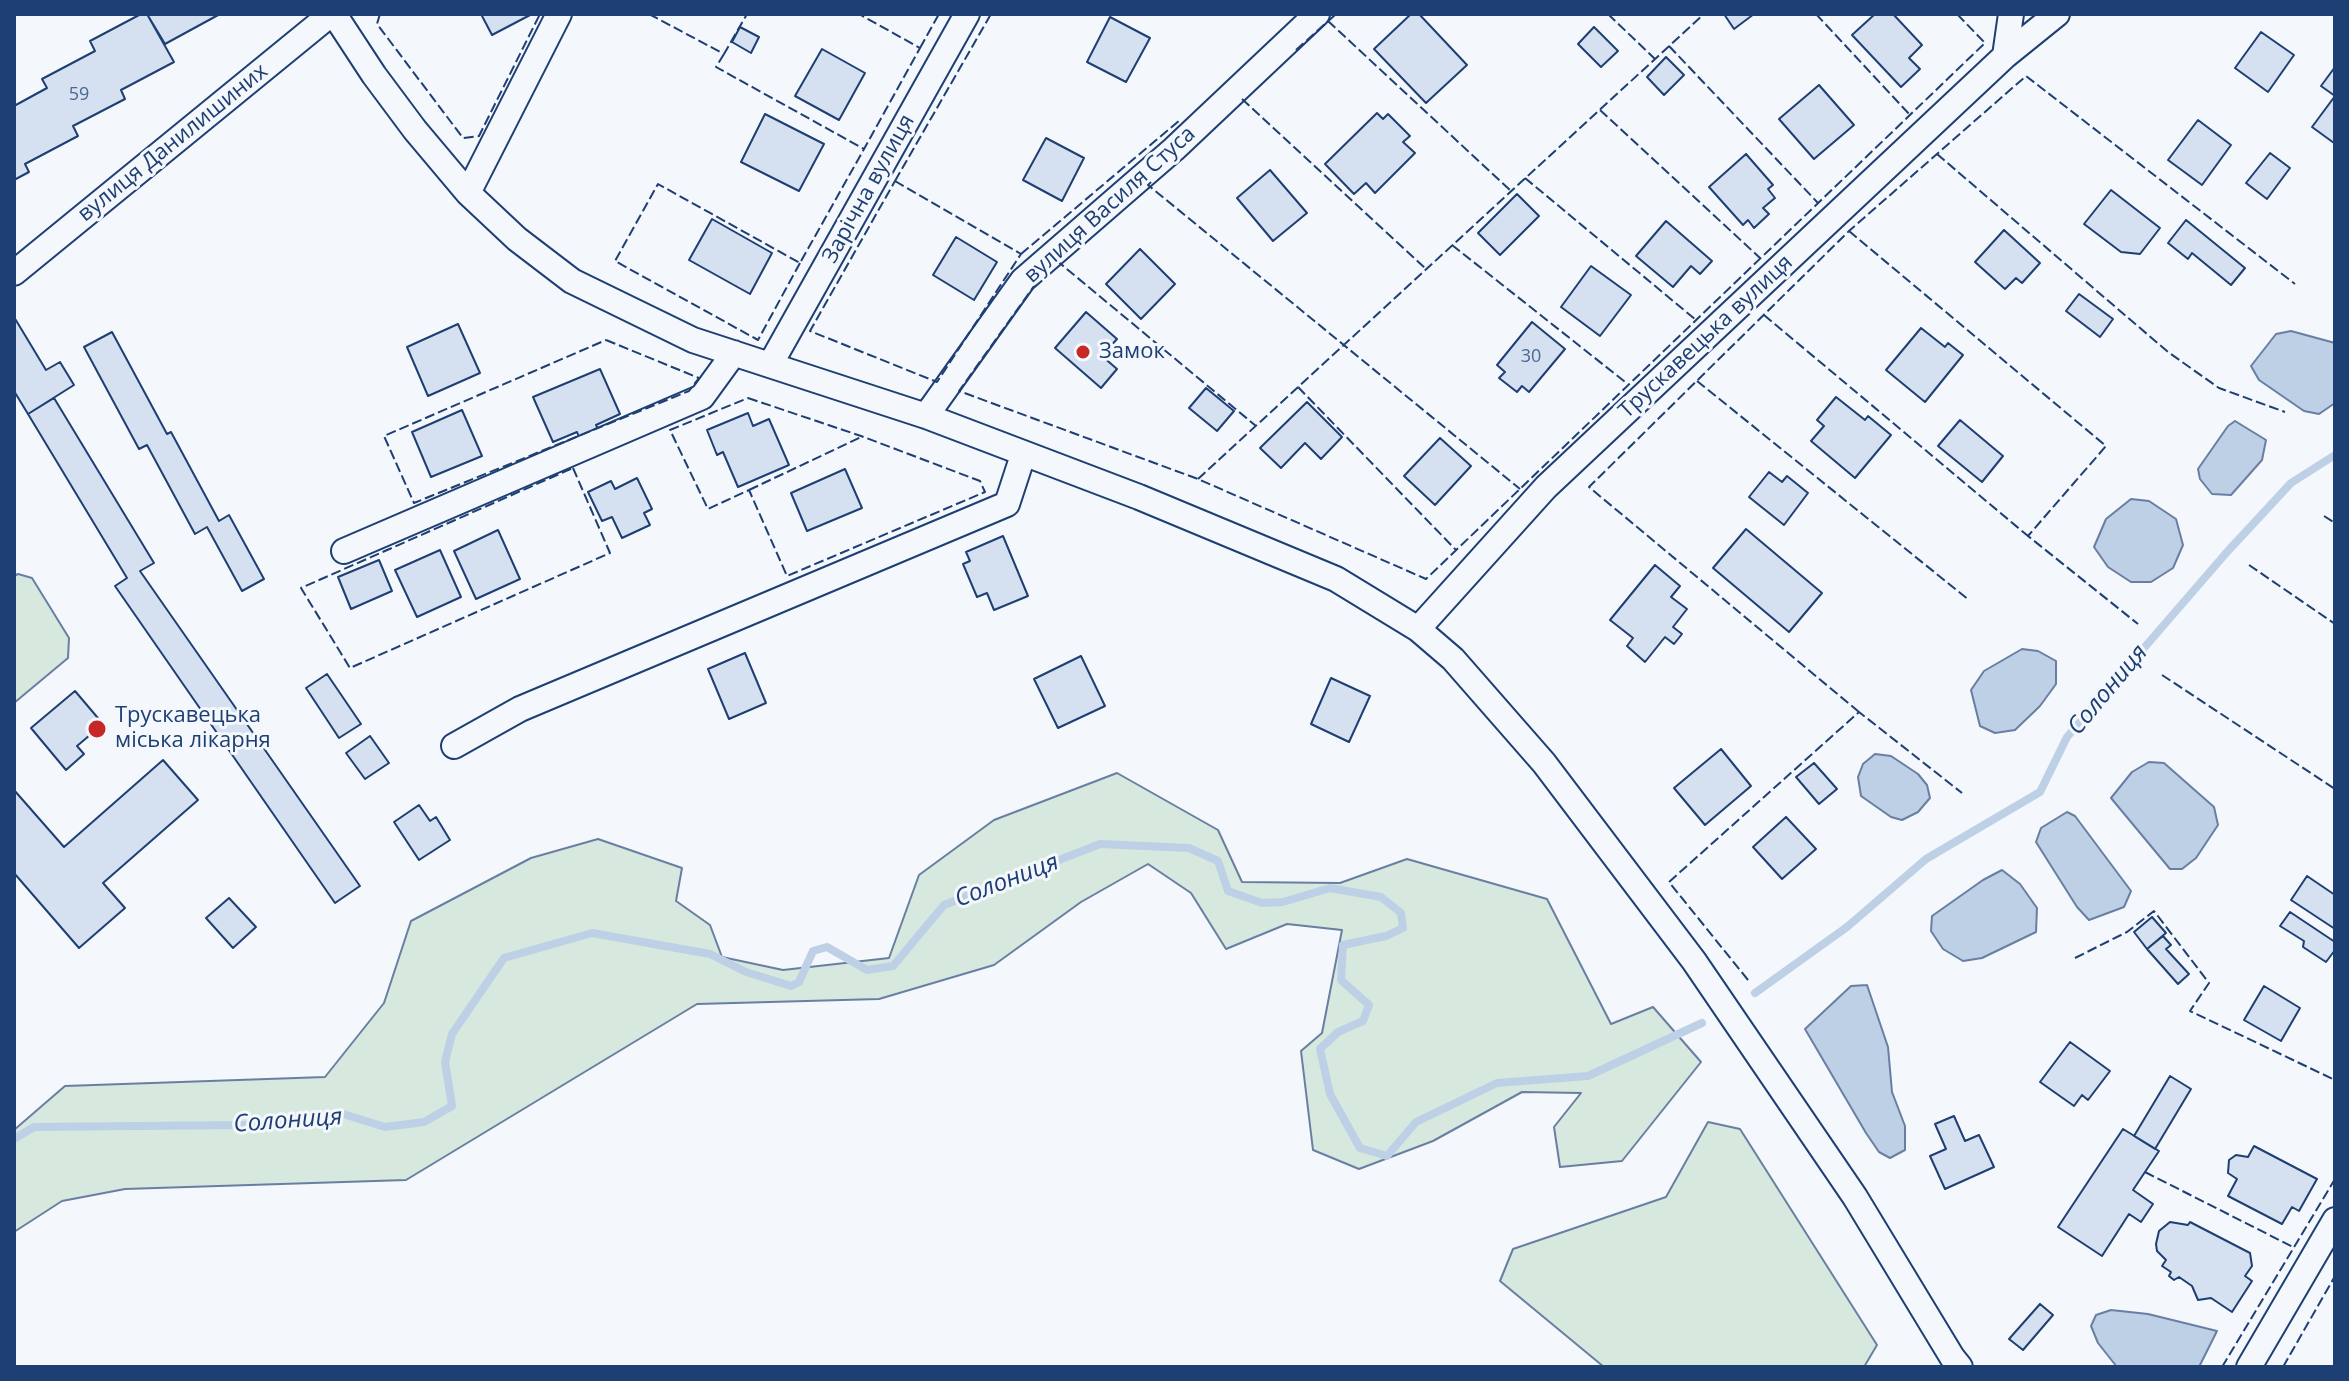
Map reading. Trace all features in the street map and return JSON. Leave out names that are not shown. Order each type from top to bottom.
[{"type":"street","points":[[333,14],[407,119],[468,193],[517,239],[572,281],[693,340],[926,416],[1139,497],[1336,579],[1418,629],[1453,659],[1544,763],[1694,961],[1855,1197],[1960,1367]]},
{"type":"street","name":"вулиця Данилишиних","points":[[14,273],[333,14]]},
{"type":"street","points":[[468,193],[559,14]]},
{"type":"street","name":"Зарічна вулиця","points":[[770,365],[967,14]]},
{"type":"street","name":"вулиця Василя Стуса","points":[[926,416],[1023,280],[1174,149],[1317,14]]},
{"type":"street","points":[[2005,56],[2011,14]]},
{"type":"street","name":"Трускавецька вулиця","points":[[1418,629],[1546,487],[2005,56],[2057,14]]},
{"type":"street","points":[[344,551],[702,397],[734,353]]},
{"type":"street","points":[[454,746],[520,709],[1007,504],[1023,455]]},
{"type":"street","points":[[2249,1367],[2335,1220]]},
{"type":"shaded area","points":[[18,574],[32,578],[69,638],[68,658],[14,703],[14,576]]},
{"type":"shaded area","points":[[1117,773],[1218,830],[1242,882],[1340,883],[1407,859],[1547,899],[1611,1024],[1653,1007],[1701,1062],[1622,1161],[1560,1167],[1554,1127],[1581,1093],[1522,1092],[1433,1141],[1359,1169],[1313,1150],[1301,1051],[1322,1033],[1342,930],[1287,924],[1226,949],[1191,893],[1148,864],[1081,902],[994,965],[879,999],[697,1004],[406,1180],[125,1189],[62,1201],[14,1232],[14,1130],[65,1086],[325,1077],[384,1003],[411,921],[531,858],[598,839],[682,868],[676,901],[710,925],[722,957],[783,970],[889,958],[919,875],[994,820]]},
{"type":"shaded area","points":[[1708,1122],[1740,1129],[1877,1345],[1864,1367],[1604,1367],[1500,1281],[1513,1249],[1666,1197]]},
{"type":"water","points":[[2291,331],[2335,343],[2335,403],[2319,414],[2304,411],[2259,380],[2251,366],[2276,334]]},
{"type":"water","points":[[2235,421],[2266,440],[2262,460],[2231,495],[2212,494],[2200,479],[2198,469],[2228,426]]},
{"type":"water","points":[[2131,499],[2149,501],[2176,519],[2183,545],[2173,568],[2151,582],[2131,582],[2108,567],[2094,547],[2106,519]]},
{"type":"water","points":[[2022,649],[2038,651],[2056,661],[2056,684],[2040,706],[2015,730],[1995,733],[1980,726],[1971,690],[1984,671]]},
{"type":"water","points":[[1875,754],[1891,756],[1918,774],[1927,785],[1930,798],[1918,812],[1902,820],[1891,817],[1861,796],[1858,777],[1863,764]]},
{"type":"water","points":[[2149,762],[2164,763],[2214,807],[2218,825],[2196,858],[2182,869],[2170,869],[2111,798],[2132,772]]},
{"type":"water","points":[[2067,812],[2075,816],[2131,891],[2124,907],[2089,920],[2077,907],[2036,842],[2041,828]]},
{"type":"water","points":[[2002,870],[2020,884],[2037,908],[2036,932],[1982,958],[1963,961],[1943,949],[1931,931],[1932,916]]},
{"type":"water","points":[[1867,985],[1888,1047],[1892,1092],[1905,1126],[1905,1150],[1890,1158],[1879,1152],[1866,1133],[1805,1029],[1851,986]]},
{"type":"water","points":[[2111,1310],[2148,1314],[2217,1331],[2199,1367],[2117,1367],[2098,1343],[2091,1326],[2096,1315]]},
{"type":"building","points":[[141,14],[147,14],[174,62],[121,90],[125,99],[73,126],[78,136],[25,164],[29,172],[14,180],[14,106],[47,88],[42,79],[95,51],[90,41]]},
{"type":"building","points":[[147,14],[220,14],[165,44]]},
{"type":"building","points":[[481,14],[532,14],[492,35]]},
{"type":"building","points":[[1411,14],[1419,14],[1467,65],[1426,103],[1374,49]]},
{"type":"building","points":[[1724,14],[1754,14],[1734,29]]},
{"type":"building","points":[[1875,14],[1893,14],[1922,45],[1909,58],[1920,69],[1901,87],[1852,35]]},
{"type":"building","points":[[1110,17],[1150,38],[1126,82],[1087,62]]},
{"type":"building","points":[[740,27],[759,37],[751,53],[732,42]]},
{"type":"building","points":[[1594,27],[1618,51],[1601,67],[1578,44]]},
{"type":"building","points":[[2261,32],[2294,55],[2268,92],[2235,68]]},
{"type":"building","points":[[822,49],[865,73],[839,120],[795,96]]},
{"type":"building","points":[[1666,57],[1684,75],[1664,95],[1647,77]]},
{"type":"building","points":[[2335,67],[2335,96],[2321,86]]},
{"type":"building","points":[[1819,85],[1854,125],[1814,159],[1779,119]]},
{"type":"building","points":[[2335,96],[2335,142],[2334,143],[2312,127]]},
{"type":"building","points":[[1377,113],[1383,119],[1388,114],[1410,136],[1403,142],[1415,153],[1375,193],[1366,183],[1354,194],[1325,164]]},
{"type":"building","points":[[765,114],[824,144],[799,191],[741,162]]},
{"type":"building","points":[[2198,120],[2231,145],[2202,185],[2168,160]]},
{"type":"building","points":[[1046,138],[1084,158],[1062,201],[1023,180]]},
{"type":"building","points":[[2270,153],[2290,168],[2267,199],[2246,183]]},
{"type":"building","points":[[1746,154],[1773,185],[1768,189],[1775,198],[1763,208],[1769,214],[1754,228],[1748,220],[1743,225],[1709,187]]},
{"type":"building","points":[[1270,170],[1307,213],[1273,241],[1237,198]]},
{"type":"building","points":[[2111,190],[2160,228],[2140,254],[2121,252],[2084,224]]},
{"type":"building","points":[[1517,194],[1539,216],[1500,255],[1478,233]]},
{"type":"building","points":[[712,219],[772,253],[750,294],[689,260]]},
{"type":"building","points":[[2186,220],[2245,268],[2231,285],[2192,253],[2188,259],[2168,243]]},
{"type":"building","points":[[1666,221],[1712,261],[1700,274],[1691,266],[1673,287],[1636,256]]},
{"type":"building","points":[[2004,230],[2040,263],[2022,283],[2016,278],[2005,289],[1975,262]]},
{"type":"building","points":[[956,237],[997,262],[974,300],[933,275]]},
{"type":"building","points":[[1140,249],[1175,284],[1141,319],[1106,284]]},
{"type":"building","points":[[1591,266],[1631,295],[1600,336],[1561,307]]},
{"type":"building","points":[[2079,294],[2113,319],[2100,337],[2066,311]]},
{"type":"building","name":"Замок","points":[[1086,312],[1117,339],[1102,356],[1117,369],[1101,388],[1055,348]]},
{"type":"building","points":[[14,317],[46,370],[60,362],[74,385],[28,414],[14,391]]},
{"type":"building","points":[[1532,322],[1565,349],[1529,392],[1522,386],[1517,392],[1499,378],[1505,372],[1497,365]]},
{"type":"building","points":[[458,324],[480,373],[428,396],[407,347]]},
{"type":"building","points":[[1921,328],[1945,347],[1948,343],[1963,355],[1925,402],[1886,370]]},
{"type":"building","points":[[112,332],[219,521],[229,515],[264,579],[242,591],[207,527],[195,534],[147,445],[139,449],[84,347]]},
{"type":"building","points":[[600,369],[620,414],[579,437],[577,432],[553,442],[533,397]]},
{"type":"building","points":[[1206,388],[1234,411],[1217,431],[1189,408]]},
{"type":"building","points":[[1836,397],[1865,420],[1868,416],[1891,435],[1855,478],[1811,441],[1824,426],[1817,420]]},
{"type":"building","points":[[54,398],[154,563],[140,571],[360,886],[335,903],[115,586],[127,578],[28,414]]},
{"type":"building","points":[[1307,402],[1342,437],[1321,459],[1305,443],[1281,468],[1260,448]]},
{"type":"building","points":[[462,410],[482,456],[431,477],[412,432]]},
{"type":"building","points":[[748,413],[753,426],[769,419],[789,465],[738,487],[723,452],[717,455],[707,430]]},
{"type":"building","points":[[1960,420],[2003,456],[1982,482],[1938,446]]},
{"type":"building","points":[[1440,438],[1471,466],[1435,505],[1404,476]]},
{"type":"building","points":[[845,469],[862,508],[807,531],[791,493]]},
{"type":"building","points":[[1769,472],[1782,482],[1787,476],[1808,493],[1784,525],[1749,497]]},
{"type":"building","points":[[637,478],[652,509],[644,513],[650,525],[622,538],[612,517],[602,521],[588,492],[611,481],[615,489]]},
{"type":"building","points":[[1746,529],[1822,593],[1789,632],[1713,568]]},
{"type":"building","points":[[498,530],[520,579],[476,599],[454,551]]},
{"type":"building","points":[[1003,536],[1028,596],[994,610],[987,593],[977,597],[963,564],[970,561],[966,552]]},
{"type":"building","points":[[440,550],[461,597],[417,617],[395,570]]},
{"type":"building","points":[[379,560],[392,591],[351,609],[338,577]]},
{"type":"building","points":[[1655,565],[1680,586],[1671,597],[1687,609],[1673,627],[1682,634],[1674,644],[1665,637],[1645,662],[1627,646],[1633,638],[1610,620]]},
{"type":"building","points":[[745,653],[766,703],[729,719],[708,669]]},
{"type":"building","points":[[1081,656],[1105,706],[1058,728],[1034,679]]},
{"type":"building","points":[[327,674],[361,724],[339,738],[306,688]]},
{"type":"building","points":[[1331,678],[1370,696],[1349,742],[1311,724]]},
{"type":"building","points":[[75,691],[103,724],[77,746],[84,754],[66,770],[31,728]]},
{"type":"building","points":[[370,736],[389,763],[365,779],[346,753]]},
{"type":"building","points":[[1721,749],[1751,786],[1705,825],[1674,788]]},
{"type":"building","points":[[163,760],[198,800],[103,883],[125,908],[79,948],[14,873],[14,790],[64,847]]},
{"type":"building","points":[[1814,763],[1837,789],[1819,804],[1796,777]]},
{"type":"building","points":[[419,805],[430,821],[436,817],[450,840],[419,860],[394,822]]},
{"type":"building","points":[[1786,817],[1816,849],[1782,879],[1753,847]]},
{"type":"building","points":[[2307,876],[2335,895],[2335,929],[2291,900]]},
{"type":"building","points":[[229,898],[256,927],[233,948],[206,918]]},
{"type":"building","points":[[2290,912],[2335,942],[2335,950],[2326,962],[2303,947],[2304,941],[2280,926]]},
{"type":"building","points":[[2152,917],[2166,933],[2147,949],[2134,932]]},
{"type":"building","points":[[2163,936],[2171,945],[2166,949],[2189,974],[2178,984],[2147,949]]},
{"type":"building","points":[[2264,986],[2300,1008],[2281,1041],[2244,1020]]},
{"type":"building","points":[[2070,1042],[2110,1071],[2088,1100],[2082,1095],[2074,1106],[2040,1082]]},
{"type":"building","points":[[2170,1076],[2191,1089],[2155,1149],[2134,1136]]},
{"type":"building","points":[[1954,1116],[1965,1141],[1979,1135],[1994,1167],[1945,1189],[1930,1156],[1946,1149],[1935,1124]]},
{"type":"building","points":[[2123,1129],[2159,1151],[2133,1190],[2153,1204],[2141,1222],[2129,1214],[2102,1256],[2058,1227]]},
{"type":"building","points":[[2254,1146],[2317,1179],[2299,1211],[2292,1207],[2282,1224],[2228,1196],[2237,1179],[2228,1173],[2229,1160],[2236,1155],[2248,1157]]},
{"type":"building","points":[[2170,1222],[2188,1225],[2190,1222],[2250,1253],[2252,1266],[2245,1276],[2252,1281],[2232,1312],[2211,1298],[2198,1300],[2192,1286],[2179,1277],[2174,1280],[2169,1276],[2171,1272],[2162,1266],[2166,1260],[2157,1251],[2156,1244],[2159,1231]]},
{"type":"building","points":[[2040,1304],[2053,1315],[2023,1350],[2009,1339]]},
{"type":"waterway","name":"Солониця","points":[[1755,993],[1847,927],[1926,859],[2040,792],[2067,737],[2227,552],[2291,483],[2335,455]]},
{"type":"waterway","name":"Солониця","points":[[14,1139],[34,1127],[244,1125],[340,1113],[385,1127],[424,1122],[452,1106],[445,1062],[452,1034],[504,958],[592,933],[710,954],[746,972],[791,986],[799,982],[813,951],[827,947],[867,970],[893,966],[944,905],[1100,844],[1189,848],[1218,861],[1228,891],[1262,903],[1283,902],[1330,888],[1381,897],[1401,913],[1403,928],[1386,936],[1343,945],[1341,980],[1369,1005],[1363,1021],[1338,1032],[1320,1049],[1330,1094],[1360,1148],[1387,1156],[1416,1122],[1497,1083],[1588,1076],[1702,1023]]},
{"type":"fence","points":[[380,14],[377,24],[463,138],[479,136],[540,14]]},
{"type":"fence","points":[[649,14],[724,54],[747,14]]},
{"type":"fence","points":[[724,54],[716,67],[864,149],[920,48],[859,14]]},
{"type":"fence","points":[[920,48],[939,14]]},
{"type":"fence","points":[[895,181],[991,14]]},
{"type":"fence","points":[[1296,50],[1336,14]]},
{"type":"fence","points":[[1608,14],[1655,59]]},
{"type":"fence","points":[[1198,479],[1704,14]]},
{"type":"fence","points":[[1816,14],[1910,115]]},
{"type":"fence","points":[[1037,282],[959,391],[1198,479],[1426,579],[1985,43],[1957,14]]},
{"type":"fence","points":[[1328,21],[1511,191]]},
{"type":"fence","points":[[1669,46],[1818,203]]},
{"type":"fence","points":[[1859,712],[1589,487],[1849,231],[2026,76],[2295,284]]},
{"type":"fence","points":[[1242,99],[1426,269]]},
{"type":"fence","points":[[1600,110],[1760,258]]},
{"type":"fence","points":[[1021,254],[1180,120]]},
{"type":"fence","points":[[800,263],[758,340],[615,261],[658,184],[800,263],[864,149]]},
{"type":"fence","points":[[1937,154],[2168,352],[2219,388],[2285,412]]},
{"type":"fence","points":[[1525,178],[1696,320]]},
{"type":"fence","points":[[895,181],[1021,254],[937,382],[810,331],[895,181]]},
{"type":"fence","points":[[1151,182],[1148,185],[1520,489]]},
{"type":"fence","points":[[1849,231],[2106,446],[2028,536],[2138,624]]},
{"type":"fence","points":[[1452,245],[1629,385]]},
{"type":"fence","points":[[1056,260],[1256,426]]},
{"type":"fence","points":[[1764,315],[2028,536]]},
{"type":"fence","points":[[606,340],[699,378],[689,391],[414,503],[384,436],[606,340]]},
{"type":"fence","points":[[1697,381],[1969,600]]},
{"type":"fence","points":[[1298,387],[1456,550]]},
{"type":"fence","points":[[748,398],[980,481],[985,492],[787,576],[749,490],[708,509],[670,430],[748,398]]},
{"type":"fence","points":[[749,490],[861,437]]},
{"type":"fence","points":[[573,468],[610,553],[350,668],[301,588],[573,468]]},
{"type":"fence","points":[[2324,516],[2335,523]]},
{"type":"fence","points":[[2249,565],[2335,624]]},
{"type":"fence","points":[[2162,675],[2335,789]]},
{"type":"fence","points":[[1748,980],[1669,882],[1859,712],[1962,793]]},
{"type":"fence","points":[[2075,958],[2127,932],[2154,911],[2209,983],[2190,1011],[2335,1080]]},
{"type":"fence","points":[[2145,1172],[2293,1247]]},
{"type":"fence","points":[[2222,1367],[2335,1179]]},
{"type":"fence","points":[[2283,1367],[2335,1276]]},
{"type":"place","name":"Замок","points":[[1083,352]]},
{"type":"place","name":"Трускавецька міська лікарня","points":[[97,729]]}]
